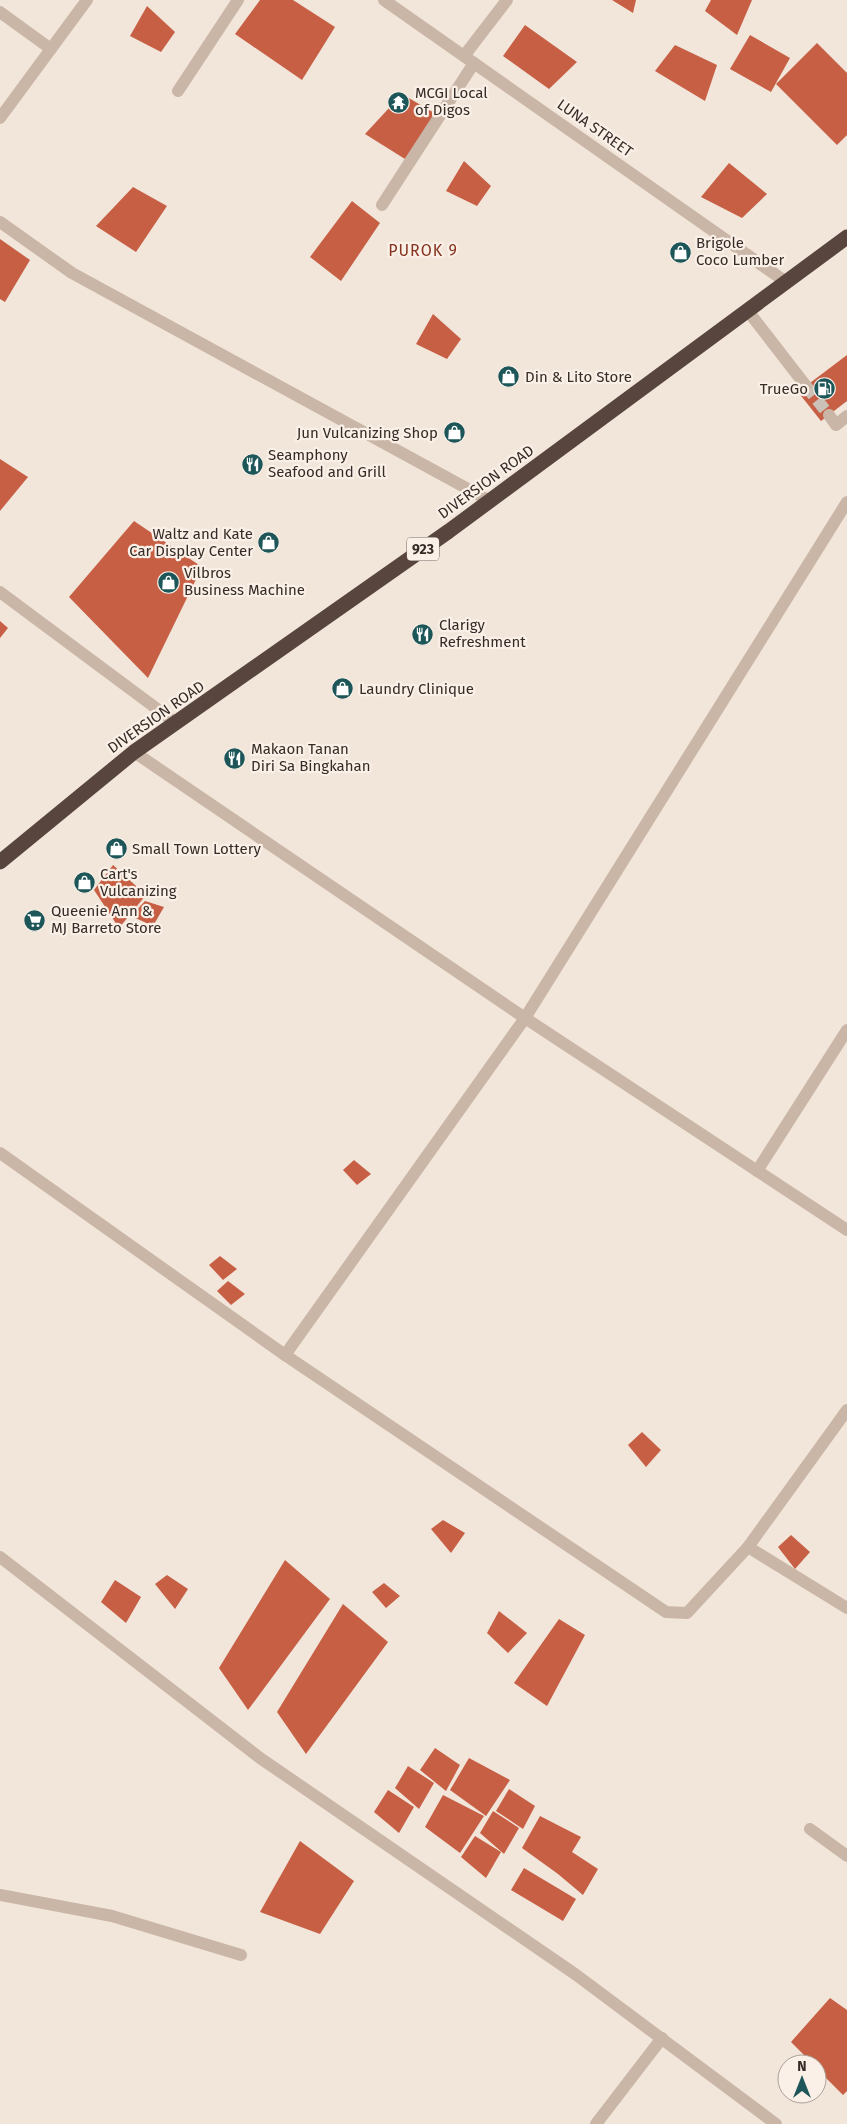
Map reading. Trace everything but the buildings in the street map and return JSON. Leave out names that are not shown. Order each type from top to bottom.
[{"type":"highway","name":"DIVERSION ROAD","points":[[0,860],[134,752],[490,501],[847,236]]},
{"type":"street","points":[[0,118],[87,0]]},
{"type":"street","points":[[178,91],[238,0]]},
{"type":"street","name":"LUNA STREET","points":[[384,0],[786,282]]},
{"type":"street","points":[[382,205],[469,59],[507,0]]},
{"type":"street","points":[[0,12],[51,49]]},
{"type":"street","points":[[0,222],[72,273],[490,501]]},
{"type":"street","points":[[748,311],[806,386]]},
{"type":"street","points":[[829,415],[836,425],[847,416]]},
{"type":"street","points":[[285,1355],[526,1018],[847,502]]},
{"type":"street","points":[[0,592],[176,723]]},
{"type":"street","points":[[134,752],[526,1018],[847,1230]]},
{"type":"street","points":[[757,1171],[847,1030]]},
{"type":"street","points":[[0,1152],[285,1355],[666,1612],[687,1613],[748,1547],[847,1410]]},
{"type":"street","points":[[748,1547],[847,1608]]},
{"type":"street","points":[[0,1557],[260,1758],[575,1974],[776,2124]]},
{"type":"street","points":[[810,1829],[847,1856]]},
{"type":"street","points":[[0,1896],[112,1916],[241,1955]]},
{"type":"street","points":[[596,2124],[662,2038]]},
{"type":"tunnel","points":[[806,386],[829,415]]},
{"type":"place","name":"MCGI Local of Digos","points":[[399,102]]},
{"type":"place","name":"Brigole Coco Lumber","points":[[680,252]]},
{"type":"place","name":"Din & Lito Store","points":[[509,377]]},
{"type":"place","name":"TrueGo","points":[[824,389]]},
{"type":"place","name":"Jun Vulcanizing Shop","points":[[454,433]]},
{"type":"place","name":"Seamphony Seafood and Grill","points":[[252,464]]},
{"type":"place","name":"Waltz and Kate Car Display Center","points":[[269,543]]},
{"type":"place","name":"Vilbros Business Machine","points":[[168,582]]},
{"type":"place","name":"Clarigy Refreshment","points":[[423,634]]},
{"type":"place","name":"Laundry Clinique","points":[[343,689]]},
{"type":"place","name":"Makaon Tanan Diri Sa Bingkahan","points":[[235,758]]},
{"type":"place","name":"Small Town Lottery","points":[[116,849]]},
{"type":"place","name":"Cart's Vulcanizing","points":[[84,883]]},
{"type":"place","name":"Queenie Ann & MJ Barreto Store","points":[[35,920]]},
{"type":"district","name":"PUROK 9","points":[[423,250]]}]
